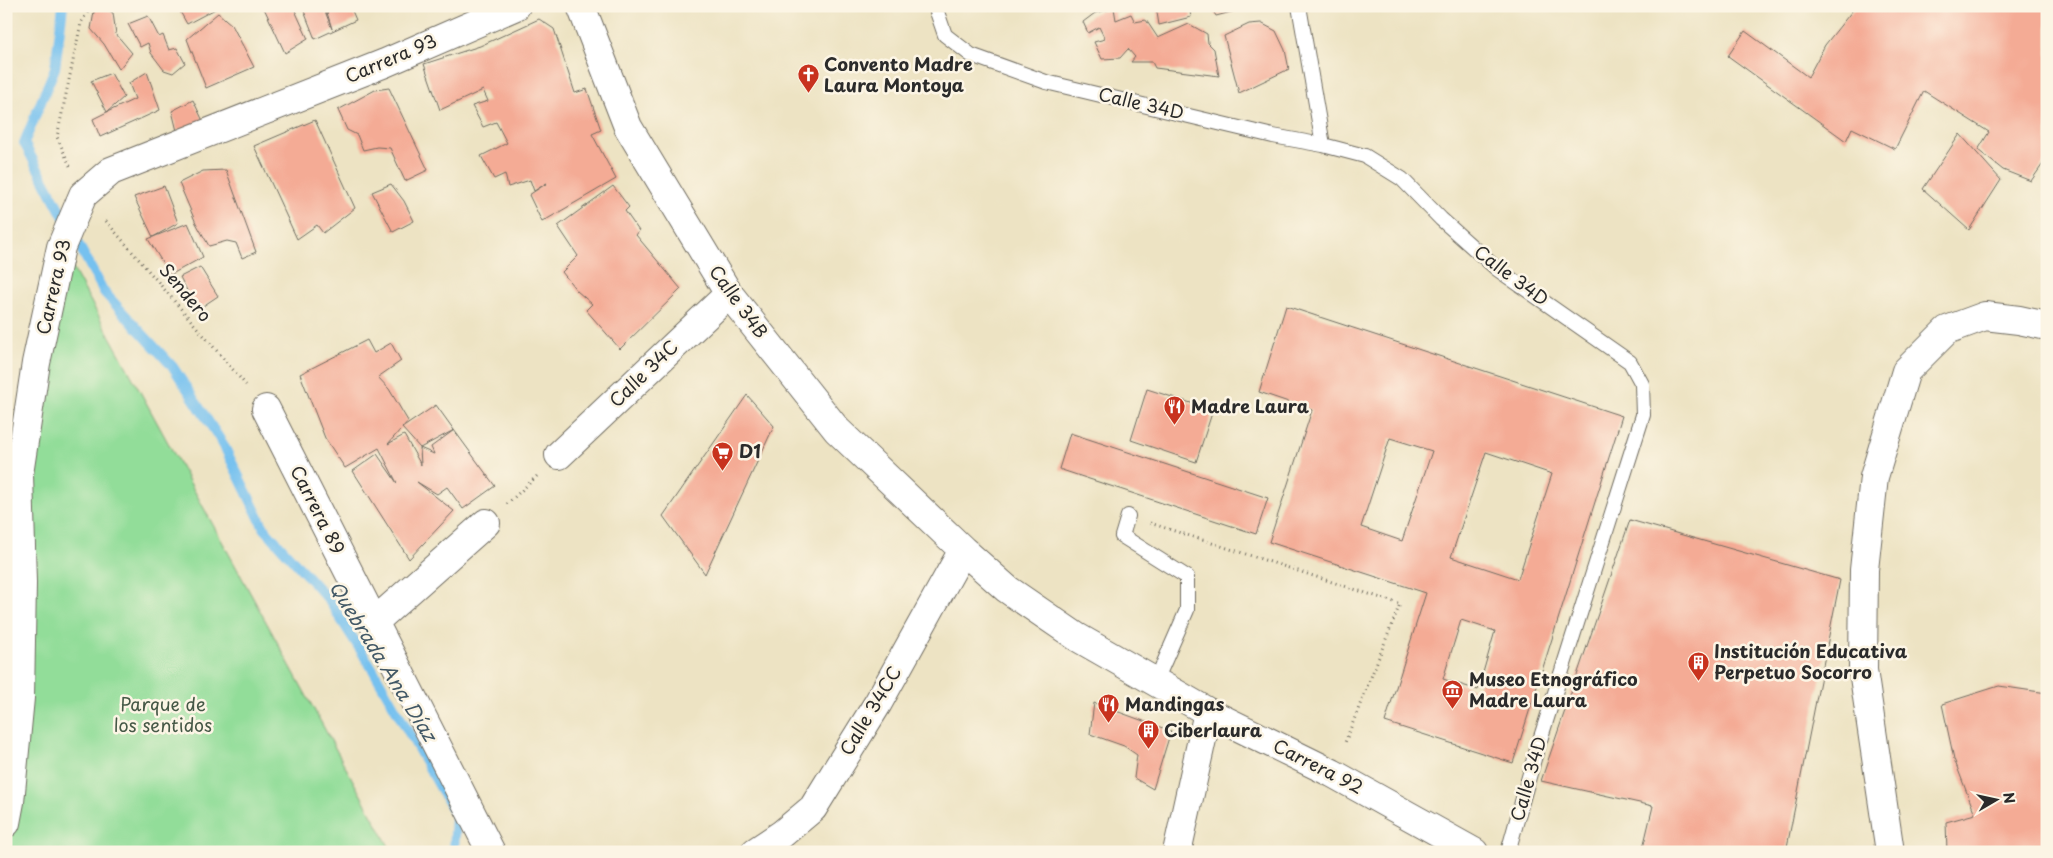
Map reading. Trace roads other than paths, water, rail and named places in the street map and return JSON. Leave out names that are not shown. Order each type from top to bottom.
[{"type":"street","name":"Carrera 93","points":[[6,823],[10,802],[20,698],[22,583],[19,474],[36,363],[61,247],[82,198],[111,171],[385,62],[516,6]]},
{"type":"street","name":"Calle 34B","points":[[581,6],[628,128],[728,294],[837,430],[963,550]]},
{"type":"street","name":"Calle 34C","points":[[560,455],[728,294]]},
{"type":"street","points":[[1890,852],[1864,670],[1864,570],[1874,477],[1884,442],[1906,371],[1947,330],[1985,316],[2047,326]]},
{"type":"street","name":"Carrera 89","points":[[266,409],[373,624],[491,852]]},
{"type":"street","points":[[373,624],[486,523]]},
{"type":"street","name":"Carrera 92","points":[[963,550],[1007,589],[1078,638],[1208,712],[1332,773],[1474,852]]},
{"type":"street","name":"Calle 34CC","points":[[755,852],[782,834],[813,808],[878,703],[963,550]]},
{"type":"street","points":[[1177,852],[1208,712]]},
{"type":"lane","name":"Calle 34D","points":[[935,6],[945,35],[971,56],[1046,82],[1273,136],[1323,144],[1365,156],[1402,178],[1441,219],[1497,268],[1630,362],[1642,384],[1643,415],[1534,759],[1508,852]]},
{"type":"lane","points":[[1299,6],[1323,144]]},
{"type":"lane","points":[[1128,516],[1122,536],[1187,577],[1187,610],[1156,683]]},
{"type":"waterway","name":"Quebrada Ana Díaz","points":[[63,6],[55,68],[24,143],[104,292],[173,367],[223,444],[264,528],[328,599],[372,668],[456,815],[454,852]]},
{"type":"place","name":"Convento Madre Laura Montoya","points":[[808,94]]},
{"type":"place","name":"Madre Laura","points":[[1175,426]]},
{"type":"place","name":"D1","points":[[723,471]]},
{"type":"place","name":"Institución Educativa Perpetuo Socorro","points":[[1698,681]]},
{"type":"place","name":"Museo Etnográfico Madre Laura","points":[[1453,709]]},
{"type":"place","name":"Mandingas","points":[[1109,724]]},
{"type":"place","name":"Ciberlaura","points":[[1148,750]]},
{"type":"park label","name":"Parque de los sentidos","points":[[163,715]]}]
